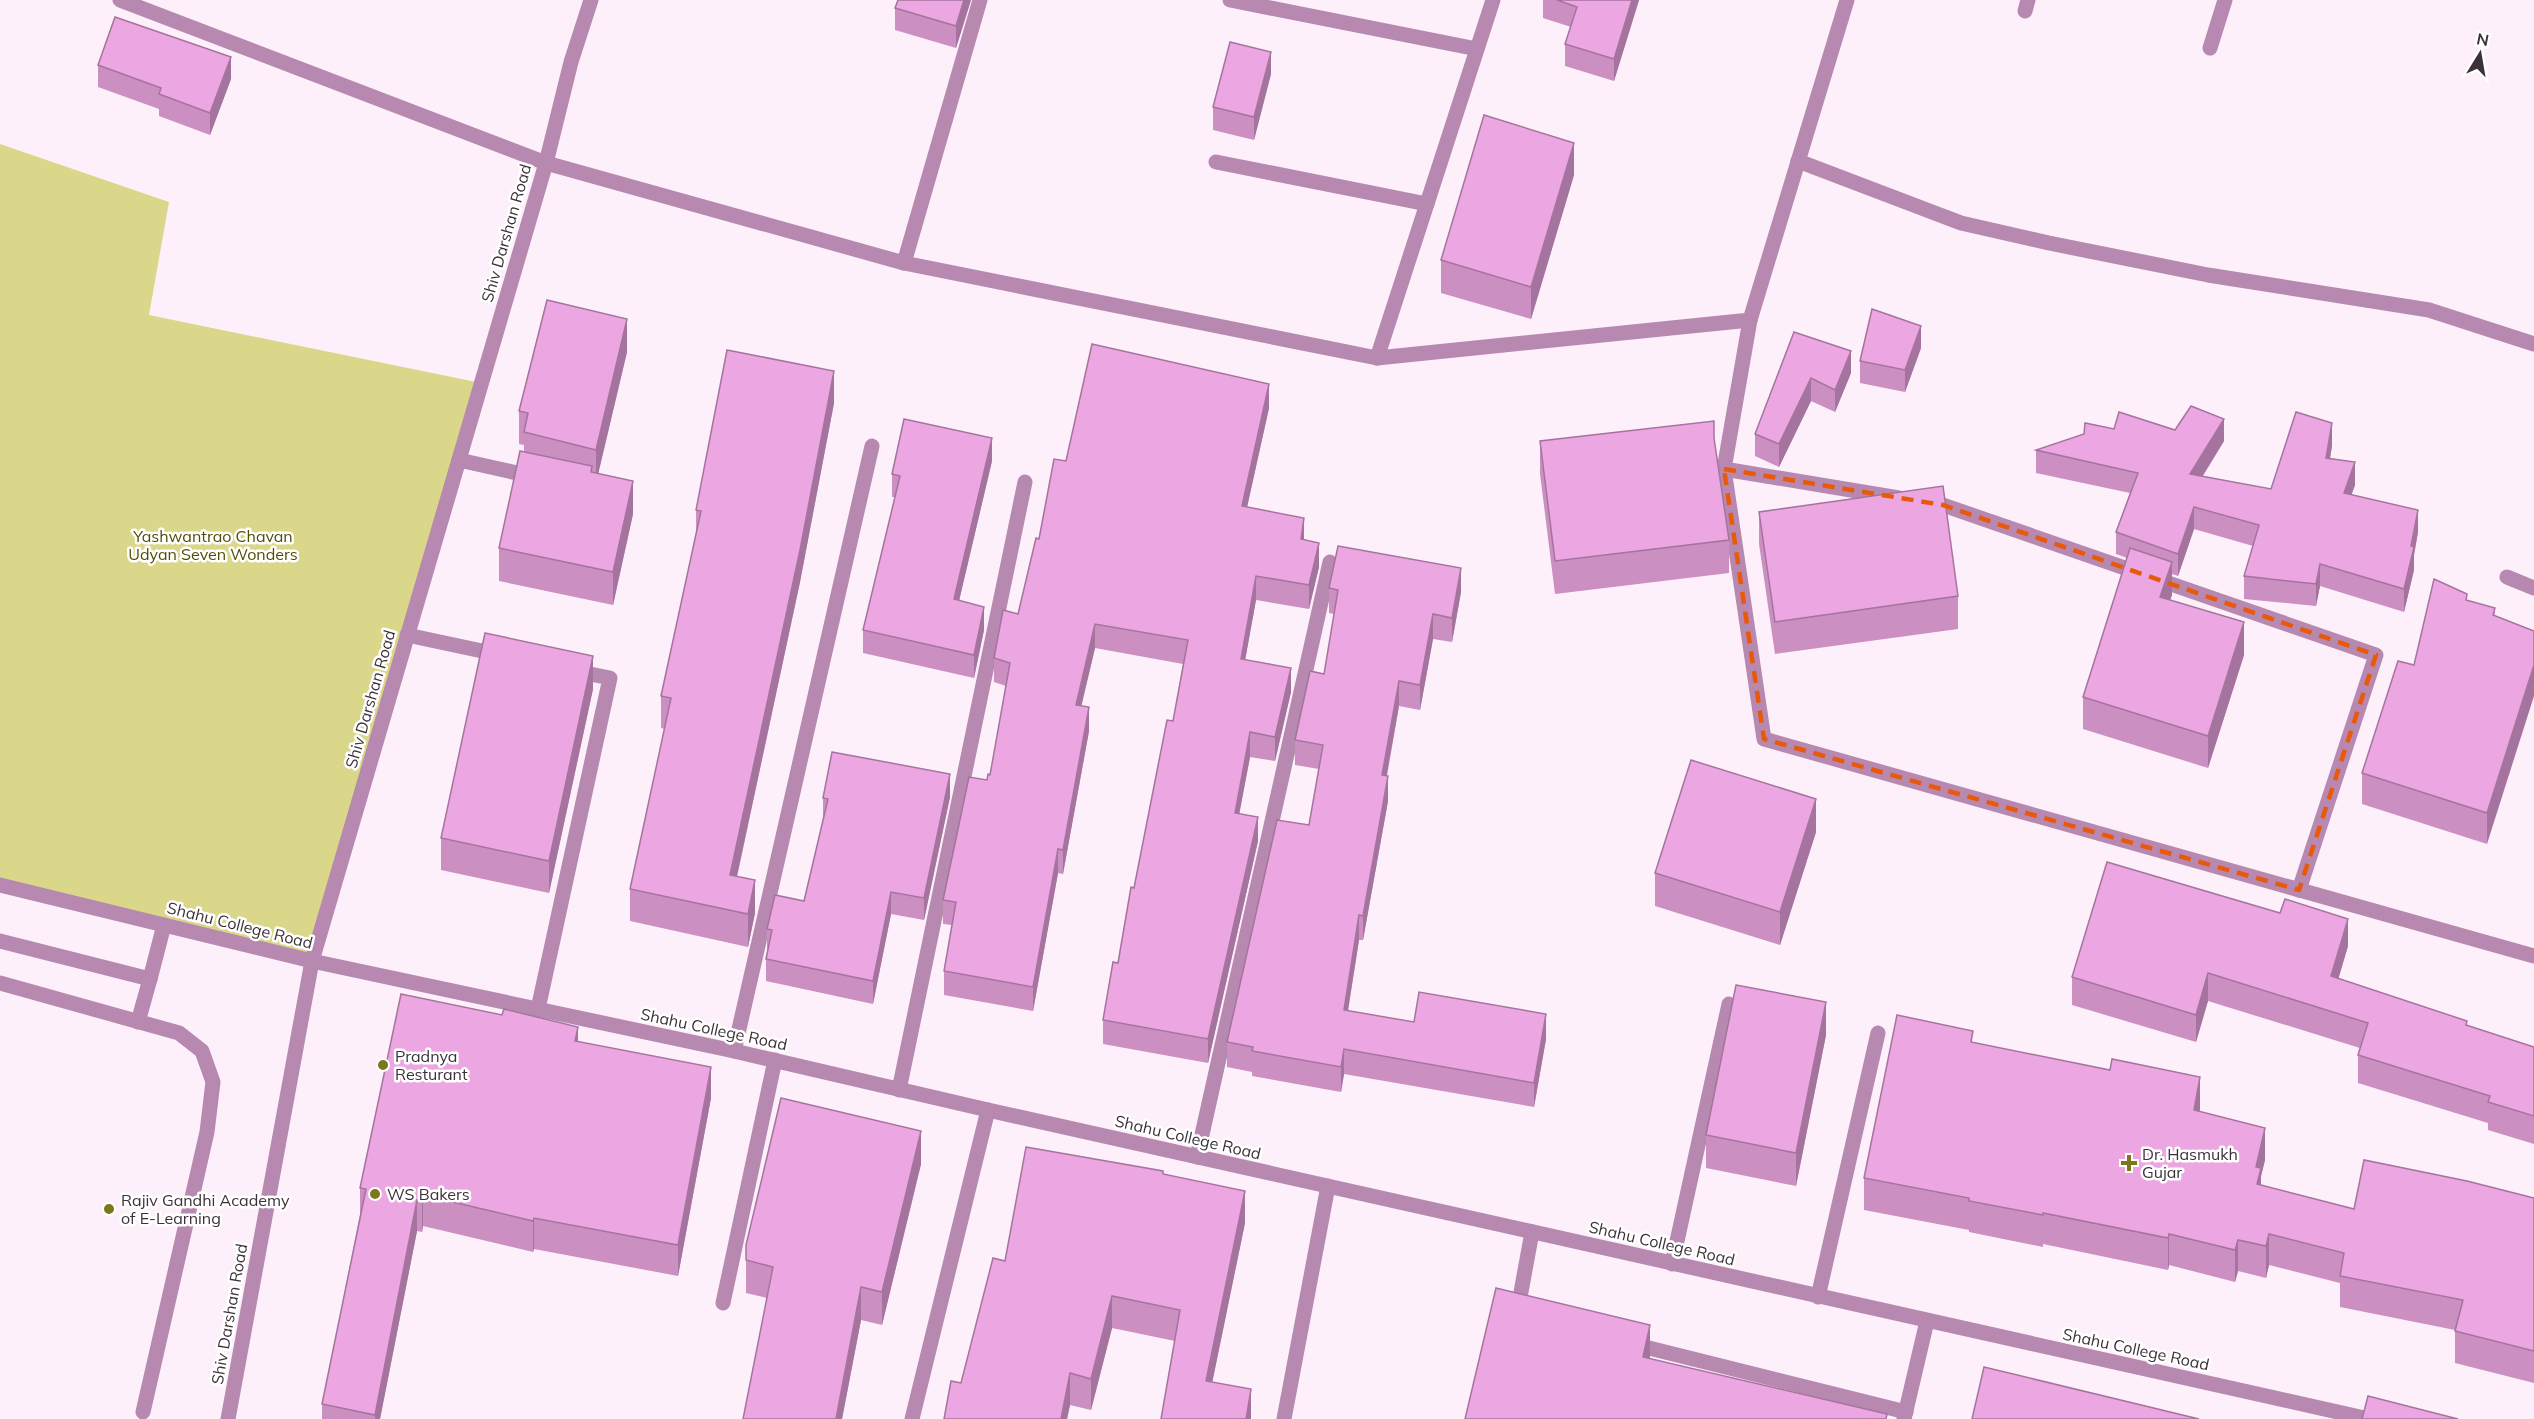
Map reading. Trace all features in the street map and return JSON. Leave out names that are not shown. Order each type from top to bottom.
[{"type":"street","points":[[120,0],[546,163],[904,263],[1377,358],[1750,320]]},
{"type":"street","name":"Shiv Darshan Road","points":[[228,1419],[312,961],[546,163],[571,62],[591,0]]},
{"type":"street","points":[[904,263],[980,0]]},
{"type":"street","points":[[1230,0],[1478,49]]},
{"type":"street","points":[[1377,358],[1494,0]]},
{"type":"street","points":[[1847,0],[1750,320],[1724,469],[1764,739],[2534,956]]},
{"type":"street","points":[[2210,48],[2225,0]]},
{"type":"street","points":[[1798,161],[1961,223],[2208,275],[2429,310],[2534,344]]},
{"type":"street","points":[[1216,162],[1426,204]]},
{"type":"street","points":[[734,1051],[872,447]]},
{"type":"street","points":[[459,460],[545,479]]},
{"type":"street","points":[[1724,469],[1943,505],[2376,655],[2299,890]]},
{"type":"street","points":[[899,1090],[1025,482]]},
{"type":"street","points":[[1197,1157],[1330,562]]},
{"type":"street","points":[[2507,577],[2534,588]]},
{"type":"street","points":[[407,635],[517,658]]},
{"type":"street","points":[[537,1009],[610,678],[563,668]]},
{"type":"street","name":"Shahu College Road","points":[[0,885],[312,961],[775,1060],[899,1090],[1927,1321],[2313,1413],[2360,1418]]},
{"type":"street","points":[[138,1022],[164,925]]},
{"type":"street","points":[[0,941],[150,979]]},
{"type":"street","points":[[0,983],[179,1033],[202,1051],[213,1082],[207,1132],[143,1412]]},
{"type":"street","points":[[1672,1264],[1729,1005]]},
{"type":"street","points":[[1818,1297],[1878,1033]]},
{"type":"street","points":[[723,1303],[775,1060]]},
{"type":"street","points":[[912,1419],[988,1110]]},
{"type":"street","points":[[1284,1419],[1328,1186]]},
{"type":"street","points":[[1528,1317],[1516,1314],[1532,1232]]},
{"type":"street","points":[[1619,1340],[1905,1416],[1927,1321]]},
{"type":"highlighted area","points":[[1724,469],[1943,505],[2376,655],[2299,890],[1764,739]]},
{"type":"green space","name":"Yashwantrao Chavan Udyan Seven Wonders","points":[[0,144],[169,202],[149,315],[481,383],[312,961],[0,881]]},
{"type":"building","points":[[898,0],[964,0],[956,26],[895,8]]},
{"type":"building","points":[[1557,0],[1632,0],[1614,59],[1565,44],[1577,7]]},
{"type":"building","points":[[115,17],[231,57],[210,113],[159,94],[161,88],[98,65]]},
{"type":"building","points":[[1230,42],[1271,52],[1254,117],[1213,107]]},
{"type":"building","points":[[1484,115],[1574,143],[1531,287],[1441,260]]},
{"type":"building","points":[[547,300],[627,319],[596,450],[524,432],[528,413],[519,411]]},
{"type":"building","points":[[1872,309],[1921,326],[1905,370],[1860,361]]},
{"type":"building","points":[[1794,332],[1851,351],[1835,390],[1811,378],[1779,444],[1755,434]]},
{"type":"building","points":[[1092,344],[1269,384],[1242,506],[1304,518],[1301,539],[1319,543],[1309,585],[1256,576],[1241,659],[1291,668],[1275,737],[1250,732],[1235,813],[1258,817],[1208,1039],[1103,1020],[1113,962],[1118,963],[1131,887],[1134,888],[1167,720],[1173,721],[1188,640],[1095,624],[1076,705],[1089,707],[1063,850],[1058,849],[1033,987],[944,971],[956,902],[943,900],[969,777],[987,780],[988,774],[990,775],[1010,663],[994,658],[1003,610],[1018,614],[1036,538],[1039,539],[1054,459],[1066,461]]},
{"type":"building","points":[[727,350],[834,371],[800,550],[730,875],[755,880],[748,914],[630,889],[671,698],[661,696],[701,511],[696,510]]},
{"type":"building","points":[[2191,406],[2224,419],[2190,474],[2271,489],[2296,412],[2332,423],[2326,458],[2355,462],[2344,493],[2418,510],[2411,546],[2414,547],[2404,589],[2320,564],[2316,584],[2244,576],[2259,525],[2194,507],[2178,554],[2116,532],[2138,473],[2036,450],[2084,434],[2085,423],[2114,429],[2119,412],[2175,430]]},
{"type":"building","points":[[904,419],[992,438],[954,599],[984,607],[974,655],[863,630],[900,476],[892,474]]},
{"type":"building","points":[[1714,421],[1714,438],[1729,540],[1555,561],[1540,441]]},
{"type":"building","points":[[520,451],[592,466],[591,472],[633,481],[613,572],[499,548]]},
{"type":"building","points":[[1943,486],[1958,596],[1775,622],[1759,512]]},
{"type":"building","points":[[1338,546],[1461,568],[1452,618],[1433,614],[1420,685],[1399,681],[1382,775],[1388,776],[1363,916],[1359,915],[1344,1010],[1414,1022],[1419,992],[1546,1014],[1534,1083],[1344,1049],[1341,1067],[1252,1051],[1253,1047],[1227,1042],[1277,820],[1309,825],[1323,745],[1295,740],[1310,671],[1324,674],[1338,590],[1329,588]]},
{"type":"building","points":[[2130,548],[2172,562],[2160,597],[2244,622],[2208,736],[2083,697]]},
{"type":"building","points":[[2434,579],[2467,594],[2466,600],[2495,608],[2493,615],[2534,631],[2534,665],[2487,813],[2362,773],[2398,661],[2414,665]]},
{"type":"building","points":[[485,633],[593,656],[549,861],[441,838]]},
{"type":"building","points":[[832,752],[950,774],[924,898],[891,892],[873,981],[766,959],[772,930],[767,929],[775,895],[804,901],[828,799],[823,798]]},
{"type":"building","points":[[1691,760],[1816,799],[1780,912],[1655,873]]},
{"type":"building","points":[[2107,862],[2280,913],[2285,899],[2348,919],[2331,976],[2467,1021],[2466,1025],[2534,1047],[2534,1116],[2488,1102],[2490,1096],[2358,1055],[2368,1023],[2208,973],[2196,1015],[2072,977]]},
{"type":"building","points":[[1736,985],[1826,1002],[1796,1153],[1706,1135]]},
{"type":"building","points":[[401,994],[502,1015],[504,1009],[578,1027],[575,1041],[711,1067],[678,1245],[534,1218],[533,1221],[423,1195],[422,1201],[417,1200],[375,1415],[322,1404],[366,1189],[360,1188]]},
{"type":"building","points":[[1897,1015],[1973,1031],[1971,1042],[2110,1070],[2112,1059],[2200,1077],[2194,1110],[2265,1128],[2256,1167],[2261,1168],[2257,1184],[2354,1209],[2364,1160],[2467,1181],[2534,1198],[2534,1351],[2455,1331],[2463,1300],[2340,1276],[2344,1253],[2269,1234],[2266,1246],[2238,1240],[2235,1250],[2169,1234],[2168,1238],[1969,1201],[1969,1198],[1864,1178]]},
{"type":"building","points":[[781,1098],[921,1131],[882,1292],[861,1287],[836,1419],[743,1419],[773,1267],[746,1260],[746,1245]]},
{"type":"building","points":[[1026,1147],[1163,1171],[1163,1174],[1245,1191],[1206,1381],[1251,1389],[1246,1419],[1161,1419],[1180,1310],[1112,1296],[1091,1379],[1070,1373],[1061,1419],[944,1419],[951,1381],[961,1383],[993,1258],[1005,1261]]},
{"type":"building","points":[[1496,1288],[1650,1325],[1643,1357],[1887,1414],[1886,1419],[1465,1419]]},
{"type":"building","points":[[1984,1367],[2199,1419],[1972,1419]]},
{"type":"building","points":[[2368,1396],[2458,1419],[2362,1419]]},
{"type":"place","name":"Pradnya Resturant","points":[[383,1065]]},
{"type":"place","name":"Dr. Hasmukh Gujar","points":[[2129,1163]]},
{"type":"place","name":"WS Bakers","points":[[375,1194]]},
{"type":"place","name":"Rajiv Gandhi Academy of E-Learning","points":[[109,1209]]}]
